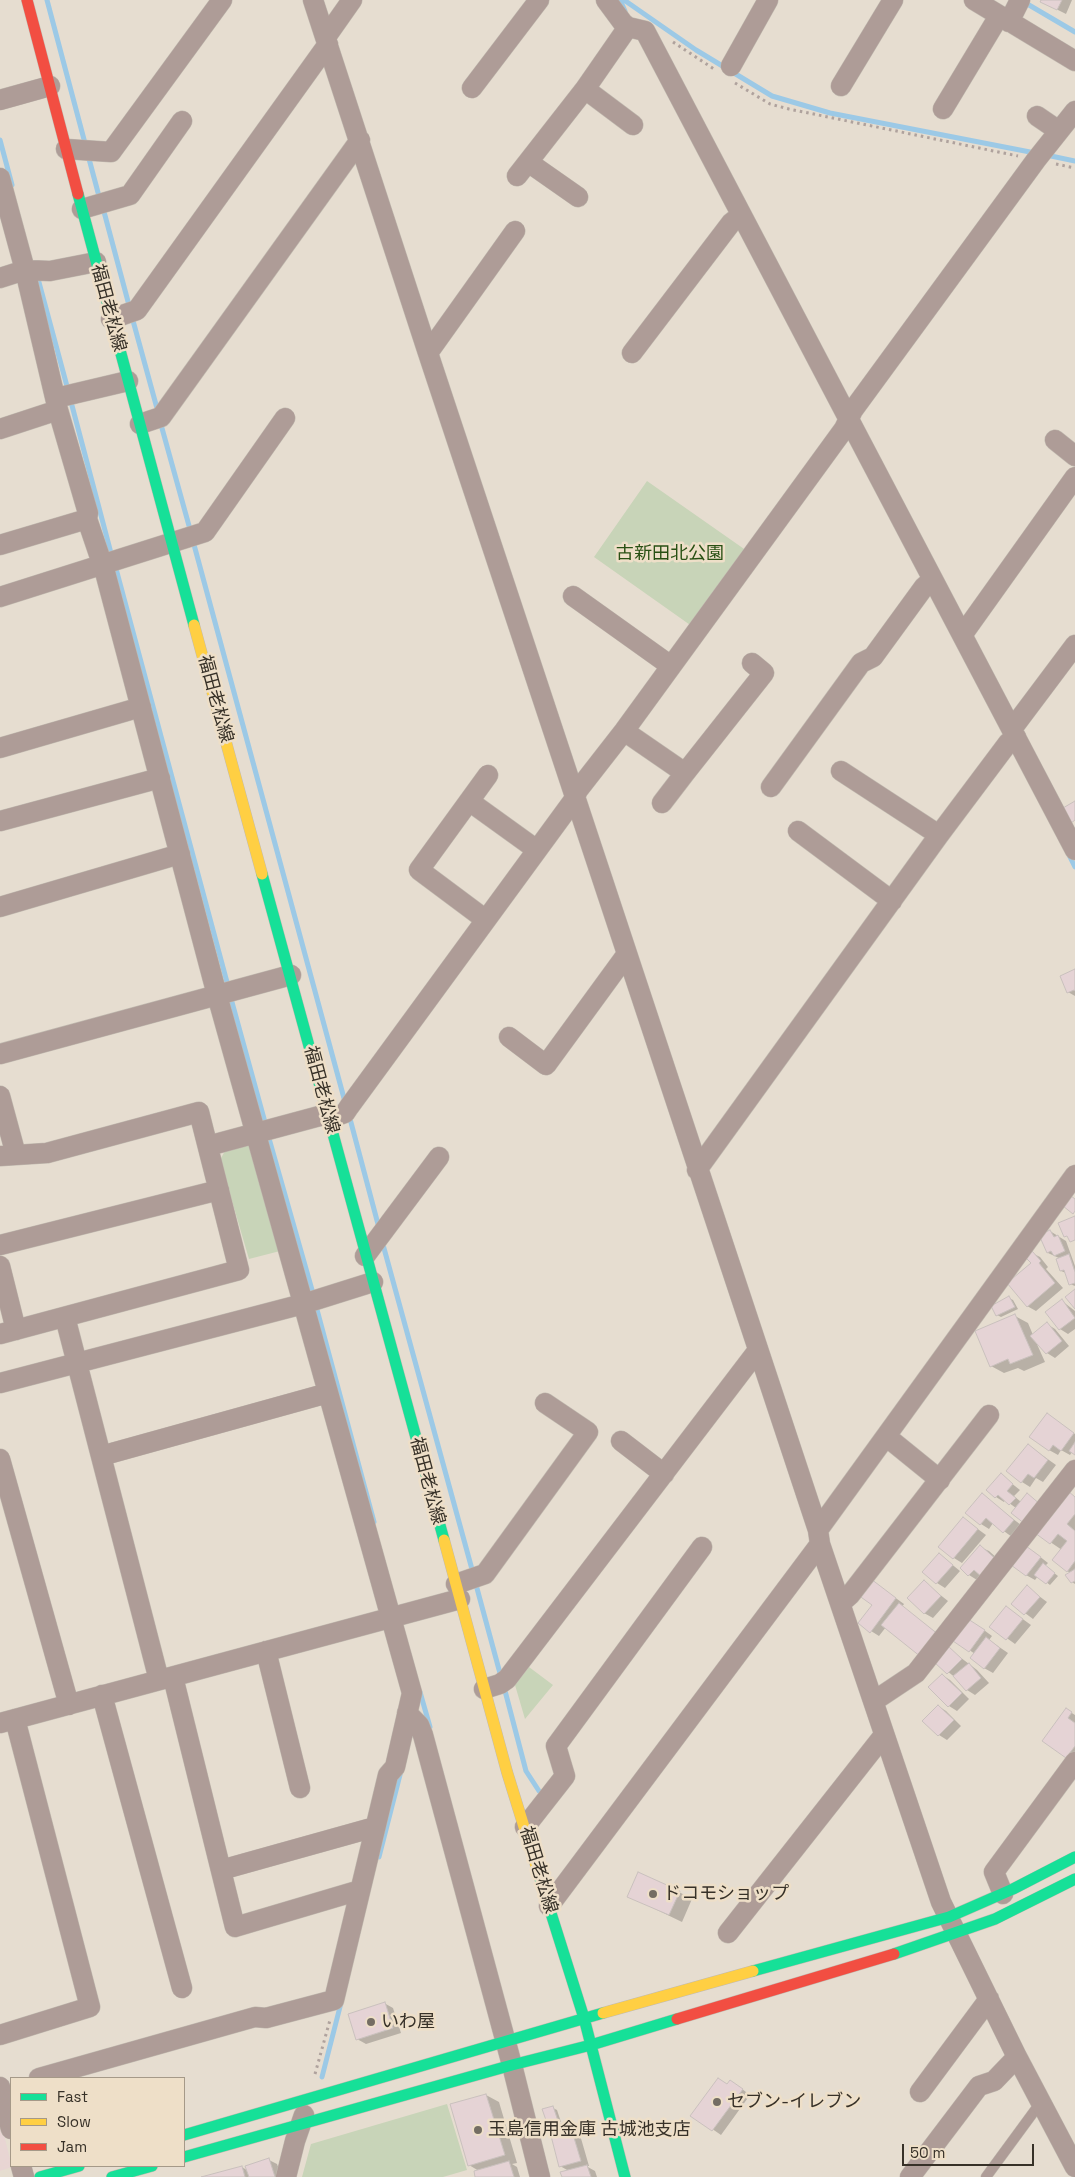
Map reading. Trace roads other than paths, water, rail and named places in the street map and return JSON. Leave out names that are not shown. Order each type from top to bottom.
[{"type":"main road","name":"福田老松線","points":[[27,0],[50,86],[81,150],[96,205],[96,262],[124,315],[128,381],[152,420],[186,538],[290,975],[338,1113],[365,1256],[497,1684],[525,1827],[584,2018],[625,2177]]},
{"type":"main road","points":[[185,2157],[301,2123],[591,2045],[953,1925],[1003,1894],[1075,1857]]},
{"type":"main road","points":[[185,2135],[584,2018],[953,1925],[994,1919],[1075,1879]]},
{"type":"main road","points":[[40,2177],[75,2167]]},
{"type":"main road","points":[[112,2177],[148,2167]]},
{"type":"street","points":[[81,150],[111,152],[222,0]]},
{"type":"street","points":[[313,0],[578,791],[627,954],[701,1165],[758,1350],[879,1699],[884,1734],[941,1902],[1016,2057],[1075,2167]]},
{"type":"street","points":[[124,315],[143,302],[327,41],[352,0]]},
{"type":"street","points":[[472,88],[539,0]]},
{"type":"street","points":[[606,0],[635,28],[847,423],[929,583],[963,634],[1012,737],[1075,850]]},
{"type":"street","points":[[725,71],[768,0]]},
{"type":"street","points":[[841,86],[893,0]]},
{"type":"street","points":[[974,0],[1075,61]]},
{"type":"street","points":[[943,109],[1004,19],[1020,1]]},
{"type":"street","points":[[578,197],[523,169],[635,28]]},
{"type":"street","points":[[0,100],[50,86]]},
{"type":"street","points":[[585,89],[633,125]]},
{"type":"street","points":[[208,1146],[338,1113],[538,850],[578,791],[624,731],[847,423],[852,410],[1036,160],[1075,111]]},
{"type":"street","points":[[1037,116],[1059,130]]},
{"type":"street","points":[[96,205],[130,195],[182,121]]},
{"type":"street","points":[[152,420],[360,140]]},
{"type":"street","points":[[0,178],[5,218],[32,270],[88,513],[87,519],[110,563],[141,706],[180,854],[225,993],[310,1302],[328,1393],[412,1693],[413,1718],[512,2065],[540,2177]]},
{"type":"street","points":[[632,353],[737,218]]},
{"type":"street","points":[[431,348],[516,231]]},
{"type":"street","points":[[0,278],[32,270],[96,262]]},
{"type":"street","points":[[0,429],[62,400],[128,381]]},
{"type":"street","points":[[0,597],[205,532],[285,418]]},
{"type":"street","points":[[1055,440],[1075,456]]},
{"type":"street","points":[[963,634],[1075,477]]},
{"type":"street","points":[[0,545],[87,519]]},
{"type":"street","points":[[771,787],[861,663],[873,657],[929,583]]},
{"type":"street","points":[[573,596],[671,666]]},
{"type":"street","points":[[701,1165],[1012,737],[1075,645]]},
{"type":"street","points":[[662,804],[764,673],[752,664]]},
{"type":"street","points":[[0,748],[141,706]]},
{"type":"street","points":[[624,731],[685,773]]},
{"type":"street","points":[[841,771],[939,836]]},
{"type":"street","points":[[486,920],[419,870],[488,775]]},
{"type":"street","points":[[0,821],[160,778]]},
{"type":"street","points":[[469,801],[538,850]]},
{"type":"street","points":[[798,831],[892,901]]},
{"type":"street","points":[[0,907],[180,854]]},
{"type":"street","points":[[509,1038],[546,1065],[627,954]]},
{"type":"street","points":[[0,1054],[290,975]]},
{"type":"street","points":[[0,1096],[8,1156],[47,1153],[199,1112],[239,1270],[8,1332],[0,1266]]},
{"type":"street","points":[[365,1256],[439,1157]]},
{"type":"street","points":[[549,1906],[1075,1175]]},
{"type":"street","points":[[0,1245],[219,1190]]},
{"type":"street","points":[[0,1383],[310,1302],[372,1282]]},
{"type":"street","points":[[64,1317],[101,1456],[221,1870],[235,1926],[360,1890]]},
{"type":"street","points":[[497,1684],[664,1474],[758,1350]]},
{"type":"street","points":[[101,1456],[328,1393]]},
{"type":"street","points":[[0,2035],[90,2008],[7,1721],[391,1617],[466,1585],[485,1574],[588,1432],[545,1403]]},
{"type":"street","points":[[845,1599],[989,1415]]},
{"type":"street","points":[[887,1437],[940,1480]]},
{"type":"street","points":[[621,1441],[664,1474]]},
{"type":"street","points":[[0,1459],[68,1704]]},
{"type":"street","points":[[879,1699],[916,1673],[1075,1470]]},
{"type":"street","points":[[525,1827],[565,1776],[556,1746],[702,1547]]},
{"type":"street","points":[[266,1651],[300,1788]]},
{"type":"street","points":[[102,1696],[182,1988]]},
{"type":"street","points":[[43,2077],[255,2017],[266,2018],[334,2000],[388,1775],[395,1766],[413,1718]]},
{"type":"street","points":[[728,1933],[884,1734]]},
{"type":"street","points":[[1003,1894],[994,1872],[1075,1762]]},
{"type":"street","points":[[221,1870],[375,1827]]},
{"type":"street","points":[[920,2092],[989,1999]]},
{"type":"street","points":[[910,2177],[979,2086],[994,2082],[1016,2057]]},
{"type":"street","points":[[0,2088],[10,2125]]},
{"type":"street","points":[[286,2177],[301,2123],[310,2099]]},
{"type":"lane","points":[[986,2177],[1041,2102]]},
{"type":"waterway","points":[[47,0],[86,147]]},
{"type":"waterway","points":[[620,0],[625,11]]},
{"type":"waterway","points":[[624,0],[696,50],[772,96],[830,113],[1030,152]]},
{"type":"waterway","points":[[1024,2],[1075,32]]},
{"type":"waterway","points":[[0,140],[12,185]]},
{"type":"waterway","points":[[88,155],[100,200]]},
{"type":"waterway","points":[[1051,156],[1075,161]]},
{"type":"waterway","points":[[103,208],[130,309]]},
{"type":"waterway","points":[[37,275],[68,390]]},
{"type":"waterway","points":[[132,317],[158,412]]},
{"type":"waterway","points":[[70,398],[112,557]]},
{"type":"waterway","points":[[160,421],[191,533]]},
{"type":"waterway","points":[[193,541],[345,1102]]},
{"type":"waterway","points":[[115,565],[228,986]]},
{"type":"waterway","points":[[1069,855],[1075,867]]},
{"type":"waterway","points":[[230,995],[266,1126]]},
{"type":"waterway","points":[[349,1115],[379,1228]]},
{"type":"waterway","points":[[268,1135],[314,1297]]},
{"type":"waterway","points":[[382,1241],[473,1573]]},
{"type":"waterway","points":[[316,1306],[374,1522]]},
{"type":"waterway","points":[[475,1581],[501,1677]]},
{"type":"waterway","points":[[504,1687],[526,1771],[539,1791]]},
{"type":"waterway","points":[[420,1692],[430,1727]]},
{"type":"waterway","points":[[379,1857],[401,1771]]},
{"type":"waterway","points":[[322,2077],[341,2003]]},
{"type":"place","name":"ドコモショップ","points":[[653,1894]]},
{"type":"place","name":"いわ屋","points":[[371,2022]]},
{"type":"place","name":"セブン-イレブン","points":[[717,2102]]},
{"type":"place","name":"玉島信用金庫 古城池支店","points":[[478,2130]]},
{"type":"park label","name":"古新田北公園","points":[[670,554]]}]
